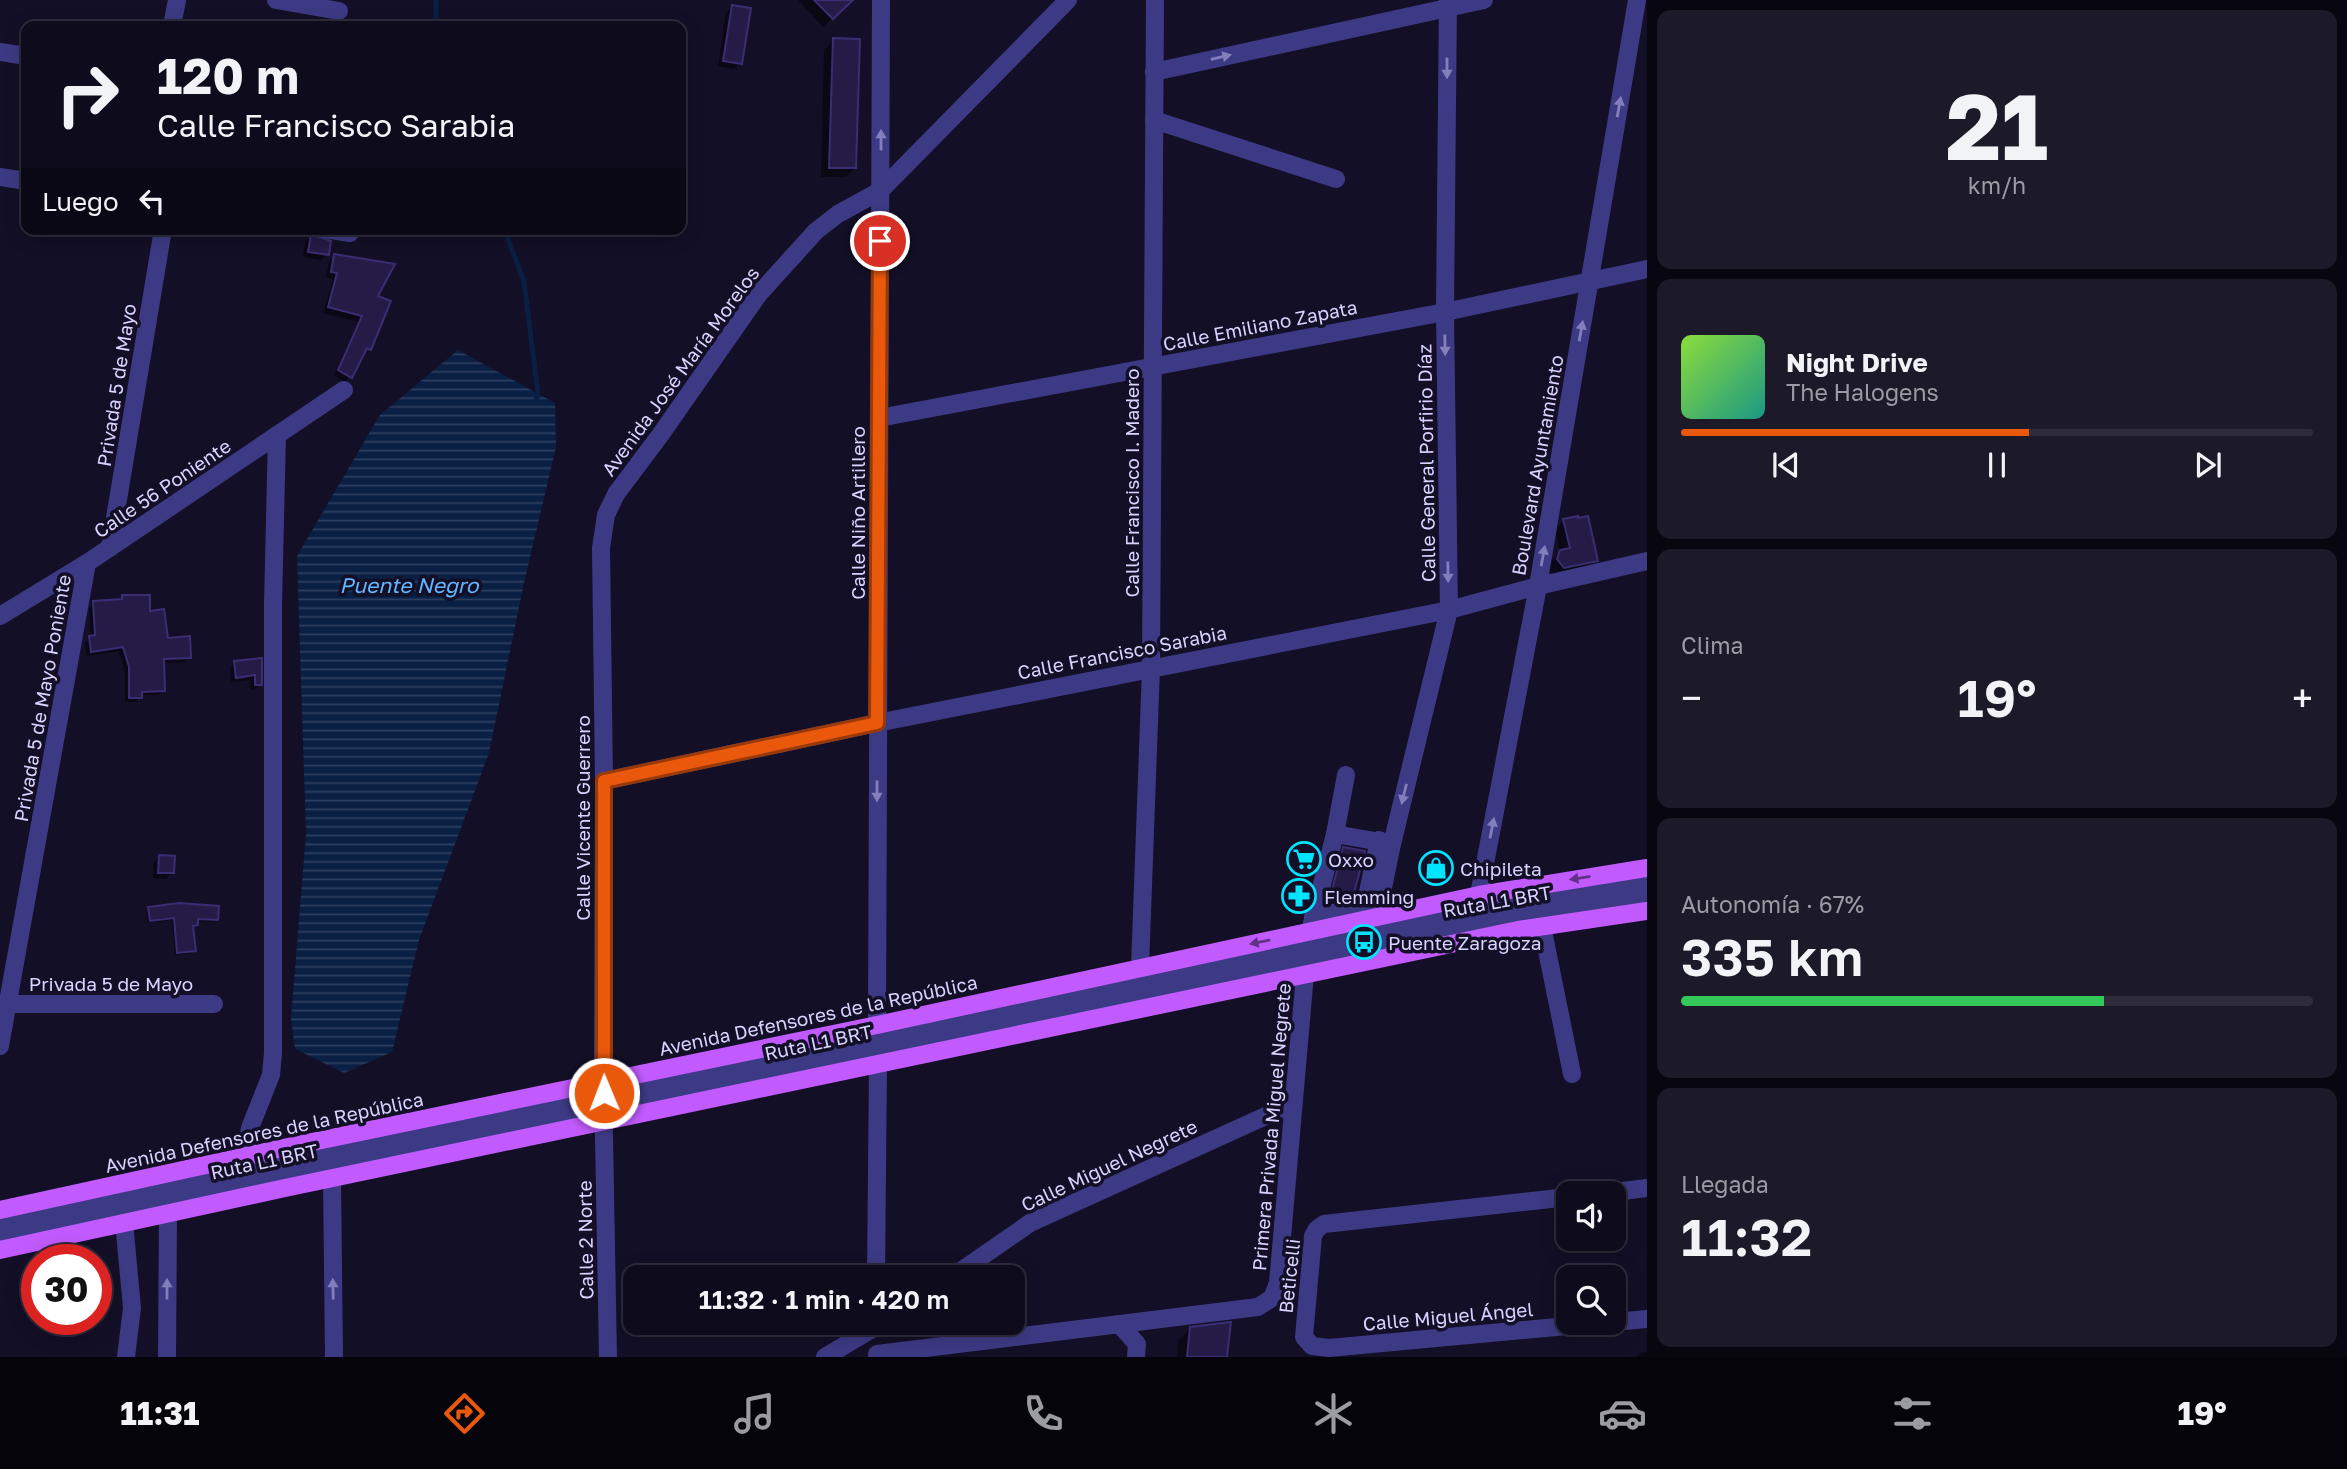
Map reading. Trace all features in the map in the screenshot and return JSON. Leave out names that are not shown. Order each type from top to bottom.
[{"type":"main road","name":"Avenida Defensores de la República","points":[[0,1210],[245,1157],[604,1101],[878,1065],[1305,974],[1483,916],[1647,868]]},
{"type":"main road","name":"Avenida Defensores de la República","points":[[0,1250],[332,1178],[877,1025],[1140,967],[1311,924],[1371,912],[1483,916],[1542,926],[1646,911]]},
{"type":"street","points":[[173,21],[177,0]]},
{"type":"street","points":[[276,0],[339,11]]},
{"type":"street","name":"Calle Niño Artillero","points":[[877,1025],[881,0]]},
{"type":"street","name":"Avenida José María Morelos","points":[[606,515],[616,494],[758,295],[816,231],[838,214],[880,191],[1068,0]]},
{"type":"street","name":"Calle Francisco I. Madero","points":[[1140,967],[1151,668],[1155,0]]},
{"type":"street","points":[[1154,72],[1448,3],[1484,0]]},
{"type":"street","name":"Boulevard Ayuntamiento","points":[[1483,916],[1637,0]]},
{"type":"street","name":"Calle General Porfirio Díaz","points":[[1371,912],[1385,842],[1449,610],[1445,312],[1448,3]]},
{"type":"street","points":[[0,52],[21,55]]},
{"type":"street","points":[[1154,120],[1336,179]]},
{"type":"street","points":[[0,177],[21,180]]},
{"type":"street","name":"Privada 5 de Mayo","points":[[110,548],[162,235]]},
{"type":"street","name":"Calle Emiliano Zapata","points":[[879,418],[1445,312],[1647,269]]},
{"type":"street","name":"Calle 56 Poniente","points":[[0,616],[110,548],[344,390]]},
{"type":"street","points":[[245,1157],[250,1128],[271,1075],[273,1053],[273,604],[277,435]]},
{"type":"street","name":"Calle Vicente Guerrero","points":[[604,1101],[601,548],[606,515]]},
{"type":"street","name":"Calle Francisco Sarabia","points":[[604,781],[877,723],[1449,610],[1647,561]]},
{"type":"street","name":"Privada 5 de Mayo Poniente","points":[[0,1046],[87,563]]},
{"type":"street","points":[[1311,924],[1335,834],[1346,775]]},
{"type":"street","points":[[1335,834],[1385,842]]},
{"type":"street","name":"Ruta L1 BRT","points":[[0,1222],[604,1101],[1483,916],[1647,885]]},
{"type":"street","name":"Ruta L1 BRT","points":[[1483,916],[1646,911]]},
{"type":"street","points":[[1542,926],[1572,1074]]},
{"type":"street","name":"Primera Privada Miguel Negrete","points":[[1119,1324],[1258,1307],[1272,1298],[1278,1283],[1305,974]]},
{"type":"street","name":"Privada 5 de Mayo","points":[[9,1004],[214,1004]]},
{"type":"street","points":[[876,1265],[878,1065]]},
{"type":"street","name":"Ruta L1 BRT","points":[[0,1240],[604,1101]]},
{"type":"street","name":"Calle 2 Norte","points":[[604,1101],[608,1357]]},
{"type":"street","name":"Calle Miguel Negrete","points":[[970,1265],[1030,1223],[1292,1104]]},
{"type":"street","points":[[332,1178],[334,1357]]},
{"type":"street","points":[[1626,1191],[1647,1188]]},
{"type":"street","name":"Beticelli","points":[[1304,1337],[1313,1236],[1317,1228],[1324,1224],[1556,1198]]},
{"type":"street","points":[[167,1357],[168,1214]]},
{"type":"street","points":[[124,1222],[132,1308],[126,1357]]},
{"type":"street","points":[[1626,1321],[1647,1319]]},
{"type":"street","points":[[878,1335],[877,1355],[1119,1324],[1137,1343],[1136,1357]]},
{"type":"street","name":"Calle Miguel Ángel","points":[[1304,1337],[1312,1346],[1329,1348],[1556,1327]]},
{"type":"street","points":[[825,1357],[861,1335]]},
{"type":"water","name":"Puente Negro","points":[[458,350],[555,403],[556,447],[524,583],[489,753],[419,940],[392,1052],[344,1073],[295,1049],[291,1019],[306,834],[297,556],[380,415]]},
{"type":"building","points":[[814,0],[853,0],[833,19]]},
{"type":"building","points":[[732,5],[751,8],[742,64],[723,61]]},
{"type":"building","points":[[833,38],[860,39],[856,168],[829,168]]},
{"type":"building","points":[[311,235],[331,241],[329,255],[308,252]]},
{"type":"building","points":[[334,254],[395,264],[378,296],[391,301],[371,350],[367,348],[352,378],[338,370],[362,316],[328,307],[337,273],[331,272]]},
{"type":"building","points":[[1588,516],[1598,561],[1564,568],[1557,559],[1560,550],[1570,548],[1563,519]]},
{"type":"building","points":[[122,595],[150,595],[150,611],[164,609],[168,638],[190,636],[191,658],[164,659],[165,691],[142,692],[142,698],[129,698],[129,667],[123,647],[91,652],[89,636],[95,635],[93,601],[122,599]]},
{"type":"building","points":[[262,658],[262,685],[255,685],[255,675],[236,678],[234,661]]},
{"type":"building","points":[[1343,847],[1365,851],[1353,897],[1339,900],[1330,898]]},
{"type":"building","points":[[159,855],[175,856],[174,873],[158,873]]},
{"type":"building","points":[[179,903],[219,906],[218,920],[198,919],[198,925],[193,926],[196,951],[177,953],[174,918],[150,921],[148,907]]},
{"type":"building","points":[[1231,1322],[1227,1357],[1187,1357],[1190,1327]]},
{"type":"waterway","points":[[436,0],[436,21]]},
{"type":"waterway","points":[[506,235],[524,281],[538,394],[536,400]]},
{"type":"place","name":"Oxxo","points":[[1304,859]]},
{"type":"place","name":"Chipileta","points":[[1436,868]]},
{"type":"place","name":"Flemming","points":[[1299,896]]},
{"type":"place","name":"Puente Zaragoza","points":[[1364,942]]},
{"type":"route","points":[[604,1093],[604,781],[877,723],[880,241]]}]
